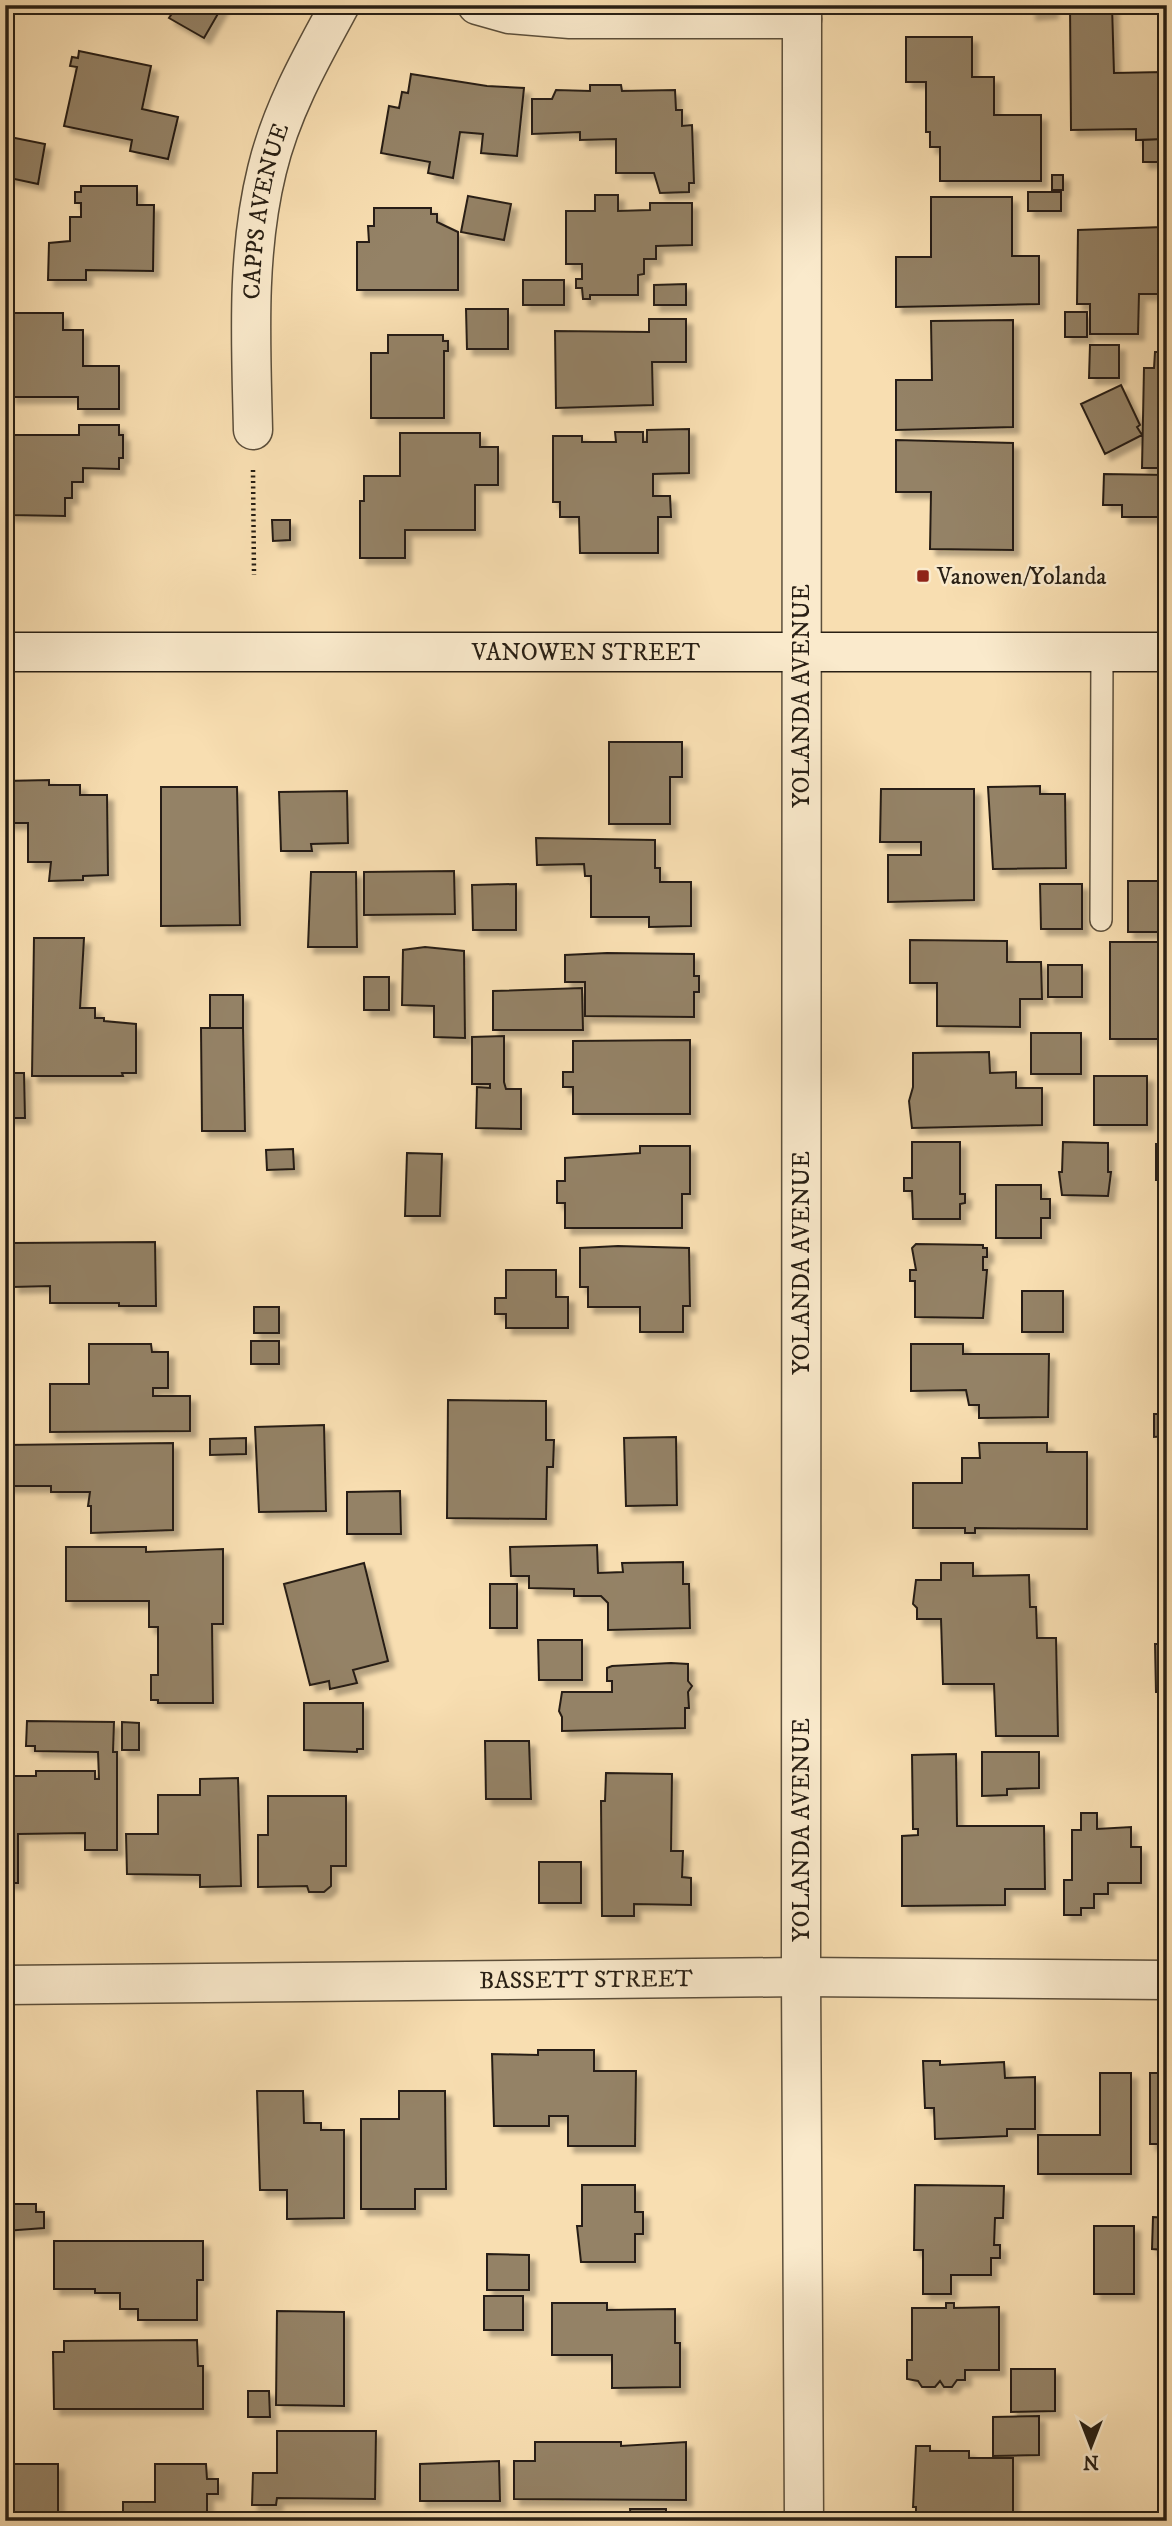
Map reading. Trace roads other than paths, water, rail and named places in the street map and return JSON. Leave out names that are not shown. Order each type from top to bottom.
[{"type":"street","name":"CAPPS AVENUE","points":[[253,430],[253,266],[267,170],[298,83],[340,5]]},
{"type":"street","points":[[477,5],[509,14],[569,19],[802,12]]},
{"type":"street","name":"YOLANDA AVENUE","points":[[802,12],[801,1977],[804,2521]]},
{"type":"street","name":"VANOWEN STREET","points":[[5,652],[1167,652]]},
{"type":"street","name":"BASSETT STREET","points":[[5,1985],[801,1977],[1167,1980]]},
{"type":"lane","points":[[1101,920],[1102,652]]},
{"type":"place","name":"Vanowen/Yolanda","points":[[923,576]]}]
